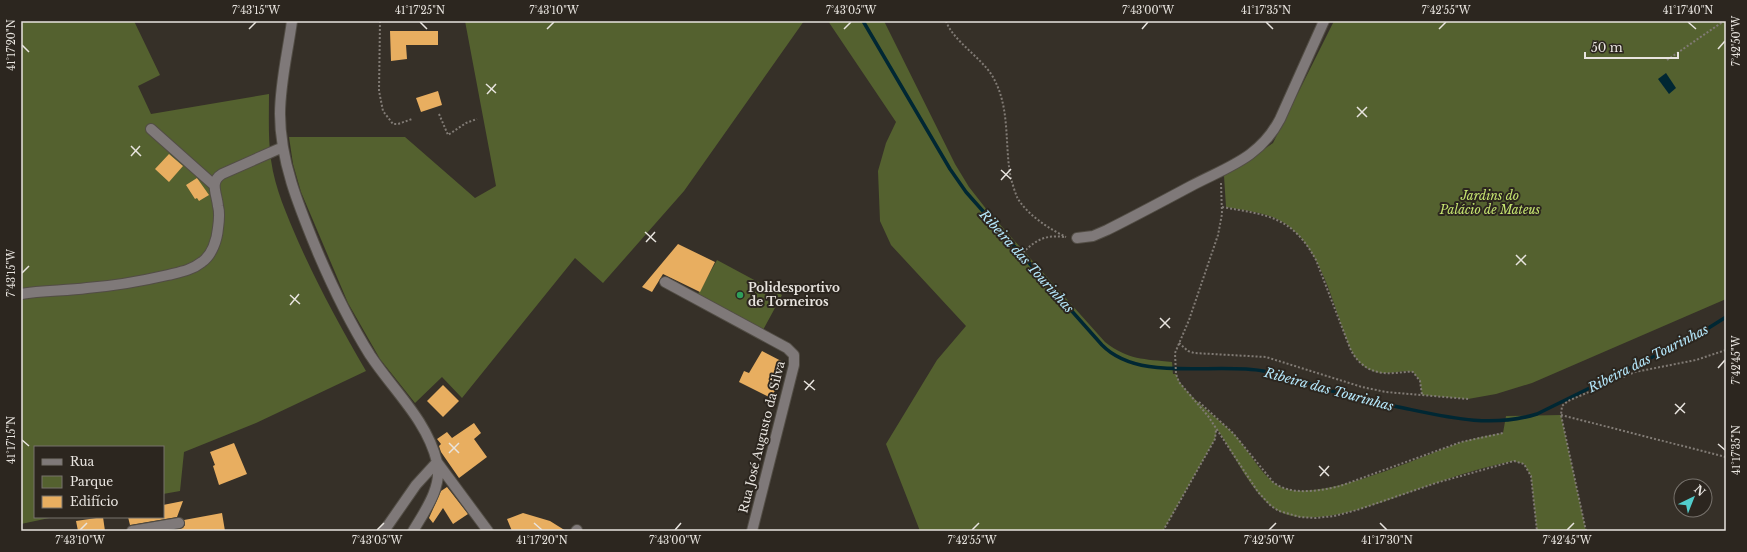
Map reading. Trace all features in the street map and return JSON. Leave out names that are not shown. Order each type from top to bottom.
[{"type":"street","points":[[292,21],[280,113],[283,147],[299,204],[331,283],[357,334],[371,357],[419,421],[430,443],[437,462],[488,531]]},
{"type":"street","points":[[1077,238],[1100,234],[1200,181],[1220,173],[1255,150],[1272,132],[1324,21]]},
{"type":"street","points":[[152,129],[214,185]]},
{"type":"street","points":[[21,294],[42,290],[94,287],[155,278],[192,268],[203,262],[211,252],[218,229],[219,210],[214,185],[216,178],[283,147]]},
{"type":"street","name":"Rua José Augusto da Silva","points":[[665,282],[787,348],[794,355],[793,368],[752,531]]},
{"type":"street","points":[[384,531],[416,485],[437,462]]},
{"type":"street","points":[[413,531],[435,489],[438,480],[437,462]]},
{"type":"street","points":[[132,531],[180,523]]},
{"type":"path","points":[[380,21],[379,91],[383,111],[393,124],[402,124],[412,119]]},
{"type":"path","points":[[946,21],[951,31],[986,67],[1000,93],[1006,124],[1010,172],[1018,198],[1042,223],[1066,237]]},
{"type":"path","points":[[1667,60],[1724,21]]},
{"type":"path","points":[[439,114],[448,135],[466,123],[477,119]]},
{"type":"path","points":[[1220,173],[1222,207],[1218,235],[1180,343],[1175,353],[1175,371],[1177,379],[1192,396],[1216,429],[1258,492],[1271,506],[1279,511],[1300,517],[1316,518],[1357,510],[1436,483],[1514,460],[1520,461],[1528,468],[1531,476],[1537,531]]},
{"type":"path","points":[[1222,207],[1276,218],[1298,235],[1308,246],[1316,260],[1350,348],[1355,357],[1363,365],[1374,371],[1386,373],[1413,372],[1420,381],[1422,395]]},
{"type":"path","points":[[1017,258],[1043,237],[1051,236],[1077,238]]},
{"type":"path","points":[[1180,343],[1188,351],[1194,353],[1266,357],[1362,387],[1386,392],[1468,399]]},
{"type":"path","points":[[1586,531],[1561,415],[1562,406],[1568,401],[1635,372],[1696,360],[1726,350]]},
{"type":"path","points":[[1192,396],[1233,433],[1272,482],[1281,488],[1291,490],[1316,490],[1340,486],[1461,442],[1503,433]]},
{"type":"path","points":[[1561,415],[1726,457]]},
{"type":"path","points":[[1163,531],[1215,439],[1216,429]]},
{"type":"green space","points":[[25,21],[134,21],[160,75],[138,86],[151,114],[269,94],[269,135],[271,160],[275,181],[282,202],[298,241],[314,274],[366,371],[256,423],[184,452],[180,491],[164,494],[164,446],[34,446],[34,518],[49,518],[21,524],[21,25]]},
{"type":"green space","points":[[465,21],[804,21],[684,191],[603,283],[575,258],[462,398],[442,377],[415,403],[380,359],[348,303],[301,192],[293,164],[289,137],[405,137],[475,198],[496,186]]},
{"type":"green space","points":[[828,21],[884,21],[955,164],[969,187],[987,210],[1105,342],[1121,352],[1137,358],[1172,362],[1173,374],[1176,374],[1185,389],[1238,438],[1259,467],[1277,485],[1293,490],[1315,490],[1341,485],[1368,477],[1462,442],[1503,433],[1506,416],[1561,415],[1586,531],[1537,531],[1531,476],[1524,464],[1514,461],[1463,474],[1350,512],[1328,516],[1306,517],[1287,514],[1271,506],[1256,490],[1248,480],[1217,429],[1215,439],[1163,531],[920,531],[886,444],[937,360],[966,326],[891,245],[880,221],[878,171],[886,143],[896,122]]},
{"type":"green space","name":"Jardins do Palácio de Mateus","points":[[1334,21],[1726,21],[1726,299],[1532,383],[1496,394],[1468,399],[1422,395],[1420,381],[1413,372],[1381,373],[1374,372],[1363,366],[1350,348],[1320,268],[1302,239],[1291,227],[1277,219],[1258,213],[1226,207],[1224,176],[1273,143]]},
{"type":"green space","name":"Polidesportivo de Torneiros","points":[[717,260],[782,295],[763,330],[698,294]]},
{"type":"water","points":[[1666,73],[1676,88],[1669,94],[1658,79]]},
{"type":"building","points":[[390,31],[438,31],[438,45],[406,45],[407,59],[391,61]]},
{"type":"building","points":[[438,91],[442,105],[421,112],[416,98]]},
{"type":"building","points":[[169,154],[183,166],[169,182],[155,169]]},
{"type":"building","points":[[197,178],[209,195],[199,201],[197,198],[195,199],[186,185]]},
{"type":"building","points":[[678,244],[715,262],[700,292],[663,274],[652,292],[642,287]]},
{"type":"building","points":[[762,351],[785,363],[777,380],[780,381],[771,398],[739,382],[744,371],[749,373]]},
{"type":"building","points":[[443,385],[459,401],[443,417],[427,401]]},
{"type":"building","points":[[474,423],[481,433],[474,439],[487,457],[459,478],[441,452],[439,446],[441,444],[437,439],[447,432],[452,438]]},
{"type":"building","points":[[234,443],[247,474],[219,485],[213,466],[215,465],[210,452]]},
{"type":"building","points":[[447,487],[468,514],[453,524],[443,508],[433,523],[429,518],[441,491]]},
{"type":"building","points":[[183,501],[177,517],[130,525],[128,518],[164,518],[164,505]]},
{"type":"building","points":[[222,513],[225,531],[171,531],[183,528],[185,525],[184,520]]},
{"type":"building","points":[[523,513],[550,521],[566,531],[512,531],[507,519]]},
{"type":"building","points":[[103,518],[105,531],[78,531],[76,521]]},
{"type":"waterway","name":"Ribeira das Tourinhas","points":[[863,21],[950,169],[966,192],[1102,345],[1118,357],[1136,364],[1156,368],[1222,368],[1263,371],[1289,377],[1332,391],[1430,414],[1483,421],[1501,420],[1537,414],[1699,334],[1726,317]]},
{"type":"place","name":"Polidesportivo de Torneiros","points":[[740,295]]}]
